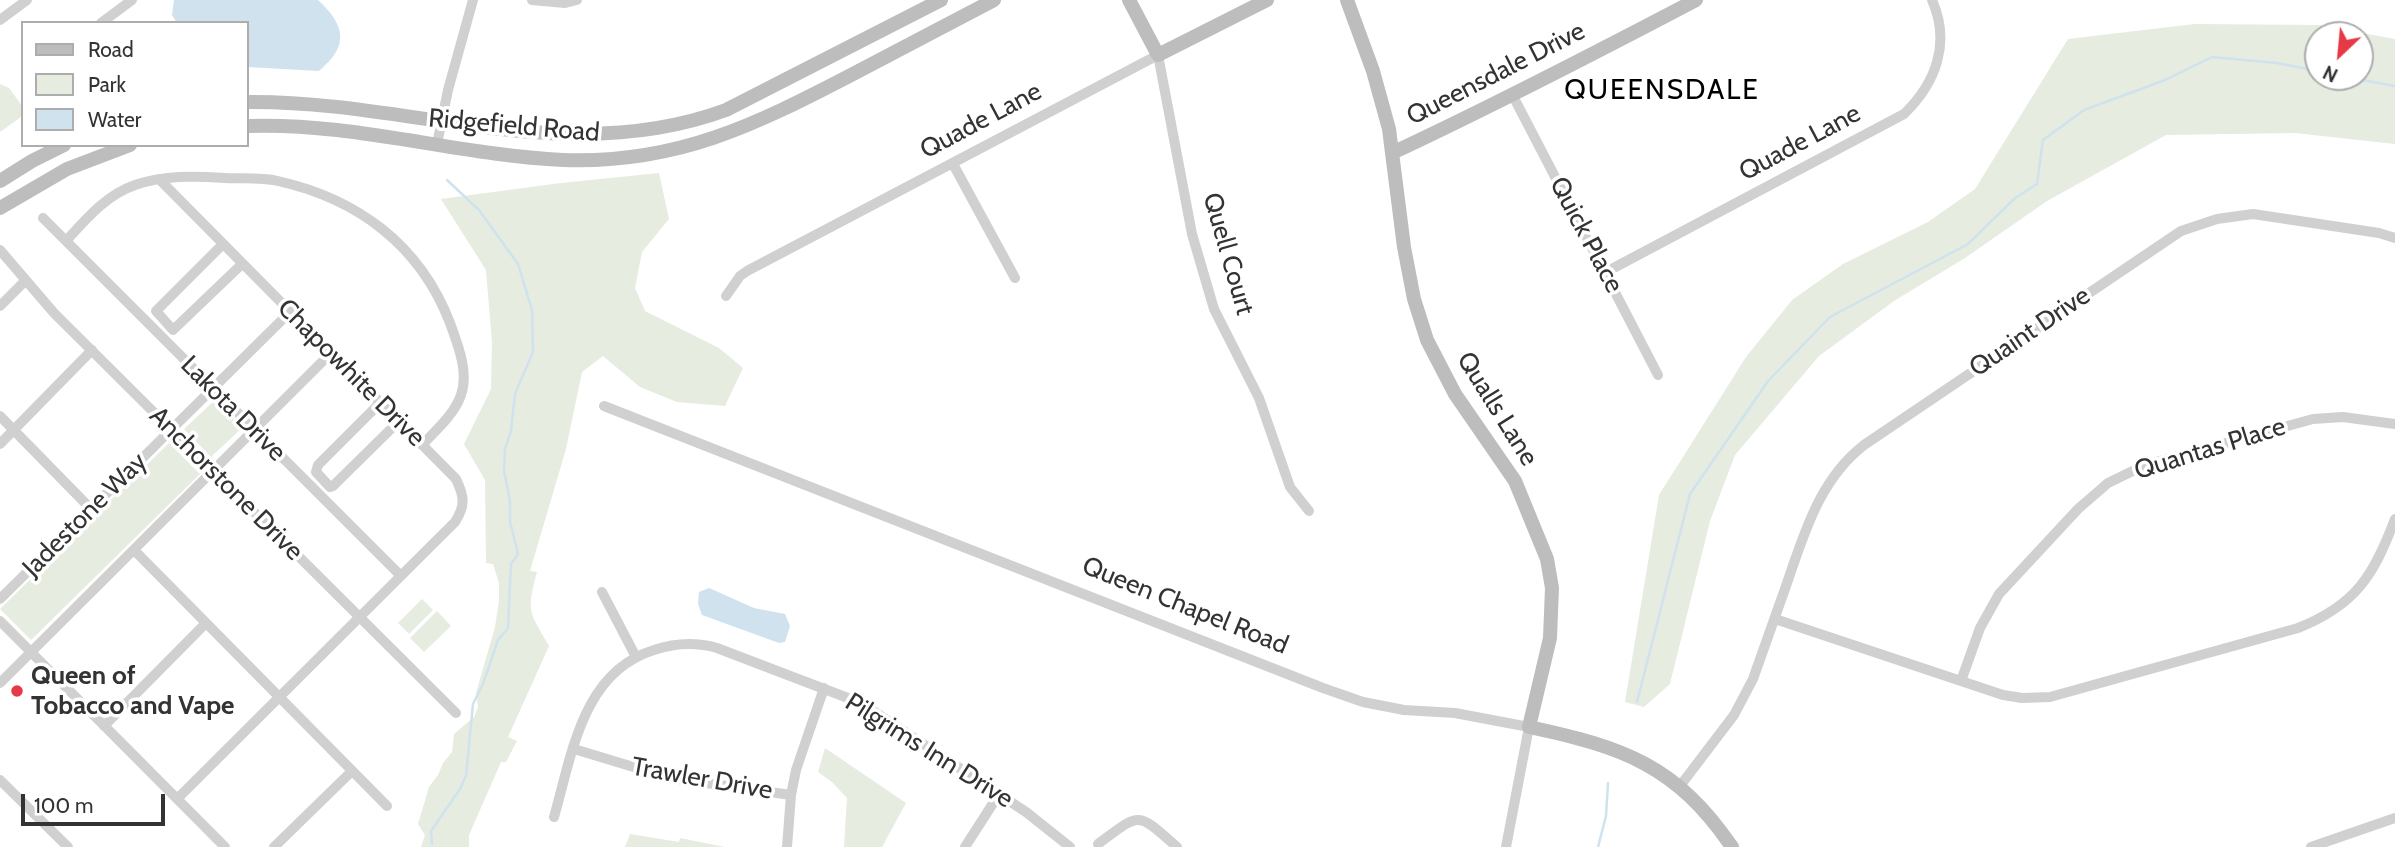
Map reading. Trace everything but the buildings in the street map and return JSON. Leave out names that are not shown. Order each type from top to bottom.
[{"type":"main road","name":"Ridgefield Road","points":[[248,102],[298,104],[529,132],[583,136],[635,133],[695,121],[751,99],[942,0]]},
{"type":"main road","name":"Ridgefield Road","points":[[248,126],[311,128],[542,158],[626,158],[692,146],[775,115],[994,0]]},
{"type":"main road","name":"Quell Court","points":[[1129,0],[1158,55]]},
{"type":"main road","name":"Quade Lane","points":[[1158,55],[1268,0]]},
{"type":"main road","name":"Qualls Lane","points":[[1347,0],[1377,83],[1389,129],[1404,247],[1414,299],[1427,340],[1455,394],[1515,481],[1530,514],[1550,575],[1550,638],[1529,727]]},
{"type":"main road","name":"Queensdale Drive","points":[[1392,153],[1513,96],[1696,0]]},
{"type":"main road","points":[[0,181],[60,147]]},
{"type":"main road","points":[[0,208],[67,169],[125,147]]},
{"type":"main road","name":"Queen Chapel Road","points":[[1529,727],[1606,745],[1644,763],[1680,786],[1699,805],[1732,847]]},
{"type":"street","points":[[0,20],[27,0]]},
{"type":"street","points":[[105,21],[132,0]]},
{"type":"street","points":[[437,144],[473,0]]},
{"type":"street","points":[[533,0],[565,3],[577,0]]},
{"type":"street","name":"Quade Lane","points":[[1606,272],[1904,114],[1926,90],[1938,62],[1940,22],[1932,0]]},
{"type":"street","name":"Quade Lane","points":[[726,296],[740,276],[747,271],[1158,55]]},
{"type":"street","name":"Quell Court","points":[[1158,55],[1192,234],[1214,309],[1259,398],[1290,487],[1309,511]]},
{"type":"street","name":"Quick Place","points":[[1513,96],[1658,375]]},
{"type":"street","points":[[953,164],[1015,278]]},
{"type":"street","points":[[66,241],[98,207],[115,195],[134,185],[185,176],[275,180],[323,193],[355,210],[385,230],[414,259],[431,283],[458,344],[464,376],[461,396],[447,419],[422,445]]},
{"type":"street","name":"Chapowhite Drive","points":[[159,179],[456,480],[463,492],[464,504],[455,522],[401,576]]},
{"type":"street","name":"Quaint Drive","points":[[1680,786],[1743,699],[1753,679],[1814,508],[1836,472],[1850,456],[1900,419],[2169,238],[2217,219],[2253,214],[2379,233],[2395,238]]},
{"type":"street","name":"Lakota Drive","points":[[43,218],[401,576]]},
{"type":"street","points":[[223,244],[156,311],[173,330],[242,264]]},
{"type":"street","name":"Anchorstone Drive","points":[[0,250],[25,281],[92,351],[456,713]]},
{"type":"street","points":[[0,306],[25,281]]},
{"type":"street","name":"Jadestone Way","points":[[0,600],[290,312]]},
{"type":"street","points":[[0,443],[92,351]]},
{"type":"street","points":[[0,683],[331,353]]},
{"type":"street","points":[[380,403],[318,465],[316,472],[330,487],[399,421]]},
{"type":"street","name":"Queen Chapel Road","points":[[604,405],[1363,702],[1404,710],[1455,713],[1529,727]]},
{"type":"street","points":[[0,416],[91,509]]},
{"type":"street","name":"Quantas Place","points":[[1961,681],[1980,628],[1999,594],[2078,509],[2108,483],[2145,465],[2312,419],[2343,416],[2395,424]]},
{"type":"street","points":[[1775,618],[2003,695],[2022,698],[2050,696],[2298,628],[2327,614],[2355,592],[2374,569],[2395,519]]},
{"type":"street","points":[[134,550],[387,806]]},
{"type":"street","points":[[177,799],[401,576]]},
{"type":"street","points":[[602,592],[635,657]]},
{"type":"street","points":[[0,621],[225,847]]},
{"type":"street","points":[[104,726],[206,623]]},
{"type":"street","name":"Pilgrims Inn Drive","points":[[554,817],[589,706],[600,688],[615,671],[635,657],[683,644],[708,646],[861,703],[1026,812],[1070,847]]},
{"type":"street","points":[[787,847],[791,795],[800,757],[824,688]]},
{"type":"street","name":"Qualls Lane","points":[[1506,847],[1529,727]]},
{"type":"street","name":"Trawler Drive","points":[[574,750],[679,780],[791,795]]},
{"type":"street","points":[[274,847],[352,771]]},
{"type":"street","points":[[0,780],[68,847]]},
{"type":"street","points":[[965,847],[999,794]]},
{"type":"street","points":[[1098,844],[1136,818],[1148,821],[1177,847]]},
{"type":"street","points":[[2311,847],[2395,818]]},
{"type":"green space","points":[[2195,24],[2304,25],[2304,91],[2374,91],[2374,35],[2395,39],[2395,144],[2295,133],[2166,135],[2047,201],[1965,258],[1894,301],[1819,356],[1735,455],[1710,521],[1670,684],[1644,707],[1625,702],[1659,495],[1746,357],[1792,300],[1843,264],[1928,222],[1975,189],[2068,39]]},
{"type":"green space","points":[[0,84],[9,88],[21,104],[21,117],[0,132]]},
{"type":"green space","points":[[659,173],[669,219],[642,252],[635,288],[645,311],[719,348],[743,368],[725,406],[677,402],[640,387],[603,356],[582,372],[566,449],[530,571],[537,572],[531,596],[531,611],[549,646],[508,737],[517,741],[506,762],[501,762],[469,835],[469,847],[421,847],[425,835],[418,824],[429,787],[452,752],[454,734],[474,717],[478,707],[476,693],[495,627],[499,601],[499,583],[493,564],[486,563],[485,480],[464,444],[491,389],[492,343],[486,270],[441,199]]},
{"type":"green space","points":[[215,400],[242,428],[211,457],[184,429]]},
{"type":"green space","points":[[169,443],[200,474],[31,640],[0,609]]},
{"type":"green space","points":[[422,599],[433,610],[409,634],[398,623]]},
{"type":"green space","points":[[437,611],[451,626],[424,652],[410,638]]},
{"type":"green space","points":[[825,748],[906,803],[882,847],[844,847],[847,798],[818,772]]},
{"type":"green space","points":[[630,834],[679,842],[680,838],[725,847],[625,847]]},
{"type":"water","points":[[174,0],[318,0],[339,27],[339,44],[329,62],[319,71],[248,67],[248,21],[176,21],[172,15]]},
{"type":"water","points":[[709,588],[754,608],[785,614],[790,626],[785,642],[779,643],[702,615],[698,604],[699,592]]},
{"type":"waterway","points":[[1637,702],[1690,494],[1768,381],[1830,317],[1968,244],[2015,198],[2037,184],[2043,140],[2084,110],[2165,80],[2212,57],[2304,68]]},
{"type":"waterway","points":[[2374,82],[2395,86]]},
{"type":"waterway","points":[[432,844],[431,831],[466,776],[473,704],[498,640],[508,628],[511,564],[518,554],[510,522],[510,501],[504,471],[505,449],[511,431],[515,394],[533,352],[532,310],[518,264],[479,210],[447,180]]},
{"type":"waterway","points":[[1598,847],[1606,816],[1608,783]]},
{"type":"place","name":"Queen of Tobacco and Vape","points":[[17,691]]},
{"type":"district","name":"QUEENSDALE","points":[[1662,91]]}]
